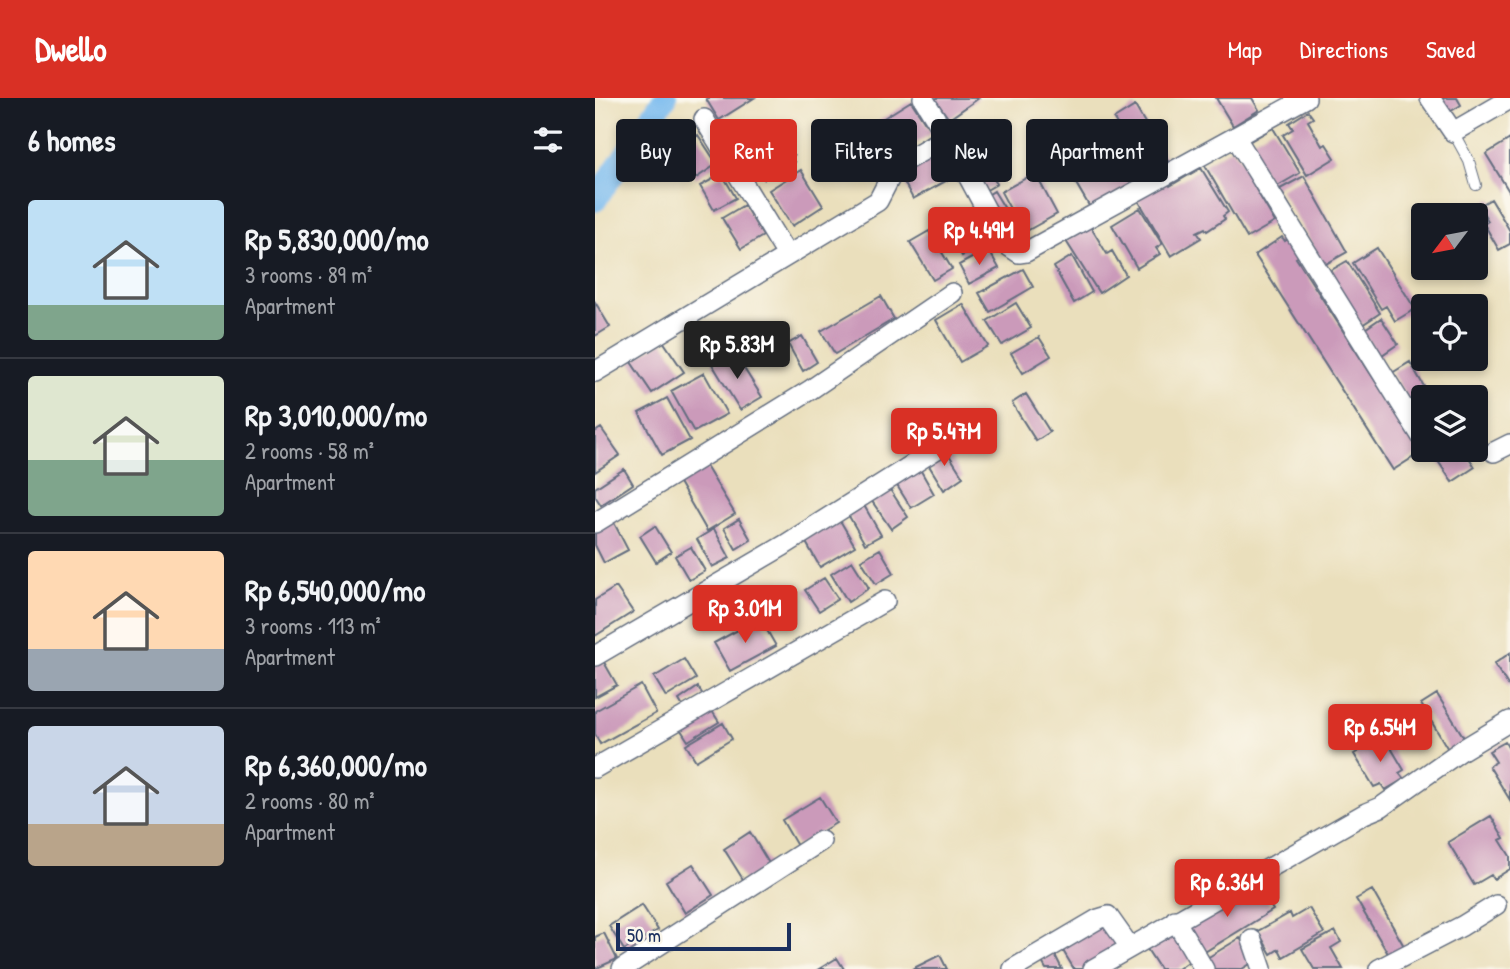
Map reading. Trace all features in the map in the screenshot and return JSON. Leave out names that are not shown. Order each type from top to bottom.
[{"type":"street","points":[[923,98],[936,119]]},
{"type":"street","points":[[971,182],[1004,243],[1019,253],[1026,252],[1306,98]]},
{"type":"street","points":[[1430,98],[1453,132],[1510,99]]},
{"type":"street","points":[[704,120],[710,130]]},
{"type":"street","points":[[1236,138],[1411,420]]},
{"type":"street","points":[[595,372],[878,201],[896,166],[931,146]]},
{"type":"street","points":[[743,182],[787,255]]},
{"type":"street","points":[[595,523],[810,390],[952,293]]},
{"type":"street","points":[[595,656],[783,546],[967,430]]},
{"type":"street","points":[[595,768],[885,601]]},
{"type":"street","points":[[1093,969],[1175,920],[1381,807],[1462,750],[1510,721]]},
{"type":"street","points":[[622,969],[821,841]]},
{"type":"street","points":[[1379,969],[1462,926],[1496,905]]},
{"type":"street","points":[[1013,969],[1104,916],[1108,916],[1130,947]]},
{"type":"street","points":[[1175,920],[1205,969]]},
{"type":"street","points":[[1252,940],[1262,969]]},
{"type":"lane","points":[[1453,132],[1469,161],[1476,185]]},
{"type":"path","points":[[747,188],[758,182]]},
{"type":"building","points":[[708,98],[754,98],[721,119],[706,99]]},
{"type":"building","points":[[934,98],[979,98],[949,119]]},
{"type":"building","points":[[1216,98],[1252,98],[1259,110],[1233,126]]},
{"type":"building","points":[[1438,98],[1457,98],[1461,105],[1448,113]]},
{"type":"building","points":[[911,101],[931,134],[917,143],[917,119],[882,119]]},
{"type":"building","points":[[1135,106],[1143,119],[1114,119]]},
{"type":"building","points":[[1308,111],[1313,118],[1308,121],[1322,146],[1326,144],[1335,158],[1307,175],[1283,135],[1293,129],[1289,123]]},
{"type":"building","points":[[1273,128],[1300,173],[1274,188],[1247,143]]},
{"type":"building","points":[[698,135],[710,153],[710,169],[696,178]]},
{"type":"building","points":[[1510,139],[1510,193],[1486,154]]},
{"type":"building","points":[[1232,148],[1260,182],[1254,186],[1275,222],[1247,238],[1204,164]]},
{"type":"building","points":[[931,154],[931,182],[944,182],[913,199],[904,182],[917,182],[917,161]]},
{"type":"building","points":[[1201,168],[1228,212],[1223,216],[1225,219],[1207,231],[1205,228],[1197,232],[1201,238],[1171,256],[1137,198],[1164,182],[1170,186]]},
{"type":"building","points":[[801,170],[823,206],[792,226],[769,190],[782,182],[797,182],[797,172]]},
{"type":"building","points":[[1304,176],[1347,252],[1324,265],[1280,189]]},
{"type":"building","points":[[1026,178],[1026,182],[1040,182],[1057,214],[1023,233],[1001,192]]},
{"type":"building","points":[[710,181],[727,182],[736,198],[714,210],[700,186]]},
{"type":"building","points":[[977,182],[996,182],[997,184],[983,192]]},
{"type":"building","points":[[1075,182],[1136,182],[1091,209]]},
{"type":"building","points":[[994,191],[1005,209],[994,216],[983,198]]},
{"type":"building","points":[[1491,199],[1510,231],[1510,244],[1499,250],[1488,231],[1488,203],[1484,203]]},
{"type":"building","points":[[744,205],[763,236],[741,249],[722,218]]},
{"type":"building","points":[[1140,208],[1162,244],[1156,248],[1160,254],[1137,268],[1112,225]]},
{"type":"building","points":[[1011,216],[1020,231],[1007,239],[998,224]]},
{"type":"building","points":[[976,224],[986,242],[962,256],[952,238]]},
{"type":"building","points":[[1090,226],[1107,254],[1112,251],[1126,275],[1099,293],[1066,241]]},
{"type":"building","points":[[929,231],[952,269],[933,280],[910,242]]},
{"type":"building","points":[[1282,237],[1285,241],[1289,238],[1300,256],[1296,258],[1381,390],[1384,387],[1411,429],[1411,459],[1393,470],[1255,255]]},
{"type":"building","points":[[1377,248],[1411,303],[1411,311],[1395,321],[1386,306],[1381,309],[1353,263]]},
{"type":"building","points":[[988,249],[999,268],[969,284],[959,265]]},
{"type":"building","points":[[1072,256],[1092,292],[1074,303],[1054,267]]},
{"type":"building","points":[[1347,261],[1380,313],[1362,325],[1328,272]]},
{"type":"building","points":[[1023,269],[1033,287],[990,312],[979,293]]},
{"type":"building","points":[[881,296],[894,319],[835,354],[821,331]]},
{"type":"building","points":[[595,302],[610,327],[595,336]]},
{"type":"building","points":[[1016,303],[1031,328],[1002,345],[987,321]]},
{"type":"building","points":[[963,304],[988,346],[960,362],[936,320]]},
{"type":"building","points":[[1381,318],[1398,344],[1379,357],[1362,331]]},
{"type":"building","points":[[802,336],[817,362],[803,371],[788,344]]},
{"type":"building","points":[[1039,337],[1051,356],[1023,373],[1011,353]]},
{"type":"building","points":[[663,341],[684,372],[652,393],[631,362]]},
{"type":"building","points":[[733,351],[762,397],[740,410],[712,364]]},
{"type":"building","points":[[1410,362],[1411,371],[1415,371],[1423,385],[1411,385],[1409,401],[1392,373]]},
{"type":"building","points":[[704,373],[727,414],[694,432],[671,391]]},
{"type":"building","points":[[1026,394],[1050,432],[1036,441],[1012,403]]},
{"type":"building","points":[[667,398],[690,440],[662,455],[639,413]]},
{"type":"building","points":[[601,428],[620,455],[595,472],[595,432]]},
{"type":"building","points":[[944,447],[963,477],[944,490],[925,459]]},
{"type":"building","points":[[1439,462],[1472,462],[1475,467],[1452,482]]},
{"type":"building","points":[[704,463],[735,514],[707,531],[677,479]]},
{"type":"building","points":[[917,464],[934,494],[911,508],[893,479]]},
{"type":"building","points":[[624,469],[633,484],[601,505],[595,496],[595,488]]},
{"type":"building","points":[[885,482],[908,517],[891,529],[867,494]]},
{"type":"building","points":[[862,502],[881,535],[865,544],[846,511]]},
{"type":"building","points":[[838,517],[855,546],[820,567],[803,537]]},
{"type":"building","points":[[612,519],[628,550],[604,563],[595,545],[595,527]]},
{"type":"building","points":[[739,519],[751,540],[736,549],[724,528]]},
{"type":"building","points":[[655,526],[671,552],[656,562],[640,536]]},
{"type":"building","points":[[714,529],[730,558],[712,567],[697,539]]},
{"type":"building","points":[[691,547],[705,571],[689,580],[675,556]]},
{"type":"building","points":[[880,549],[894,573],[876,584],[861,560]]},
{"type":"building","points":[[852,561],[869,588],[848,602],[831,574]]},
{"type":"building","points":[[824,578],[838,599],[819,611],[805,590]]},
{"type":"building","points":[[616,587],[633,612],[595,636],[595,600]]},
{"type":"building","points":[[760,618],[776,646],[730,671],[714,643]]},
{"type":"building","points":[[1510,653],[1510,688],[1494,664]]},
{"type":"building","points":[[601,657],[617,685],[595,697],[595,660]]},
{"type":"building","points":[[684,659],[696,679],[666,697],[654,677]]},
{"type":"building","points":[[641,685],[656,713],[600,744],[595,734],[595,711]]},
{"type":"building","points":[[698,687],[703,695],[683,707],[679,700]]},
{"type":"building","points":[[1437,694],[1466,741],[1449,751],[1421,704]]},
{"type":"building","points":[[712,711],[719,722],[688,741],[681,730]]},
{"type":"building","points":[[723,723],[732,739],[696,761],[686,745]]},
{"type":"building","points":[[1384,736],[1404,770],[1399,773],[1404,779],[1385,790],[1381,784],[1374,787],[1354,754]]},
{"type":"building","points":[[1505,742],[1510,751],[1510,800],[1489,766],[1496,762],[1489,751]]},
{"type":"building","points":[[820,797],[836,823],[797,846],[782,820]]},
{"type":"building","points":[[1491,816],[1504,838],[1500,840],[1510,856],[1510,869],[1494,879],[1491,875],[1474,885],[1448,842]]},
{"type":"building","points":[[750,832],[770,865],[744,881],[724,849]]},
{"type":"building","points":[[693,864],[713,895],[685,913],[666,881]]},
{"type":"building","points":[[1256,882],[1273,910],[1198,956],[1181,928]]},
{"type":"building","points":[[1372,890],[1405,948],[1390,957],[1356,899]]},
{"type":"building","points":[[642,905],[658,930],[624,950],[609,926]]},
{"type":"building","points":[[1309,908],[1324,933],[1283,957],[1279,949],[1271,954],[1258,931],[1290,913],[1292,918]]},
{"type":"building","points":[[1106,917],[1124,947],[1088,969],[1074,969],[1059,944]]},
{"type":"building","points":[[1176,930],[1194,958],[1178,969],[1160,969],[1147,949]]},
{"type":"building","points":[[1335,931],[1341,942],[1331,948],[1343,969],[1314,969],[1302,949]]},
{"type":"building","points":[[604,933],[617,959],[595,969],[595,937]]},
{"type":"building","points":[[1240,938],[1255,961],[1242,969],[1214,969],[1207,958]]},
{"type":"building","points":[[1054,953],[1062,969],[1046,969],[1041,960]]},
{"type":"building","points":[[940,955],[947,969],[912,969]]},
{"type":"building","points":[[837,958],[844,969],[819,969]]},
{"type":"waterway","points":[[595,200],[665,98]]}]
